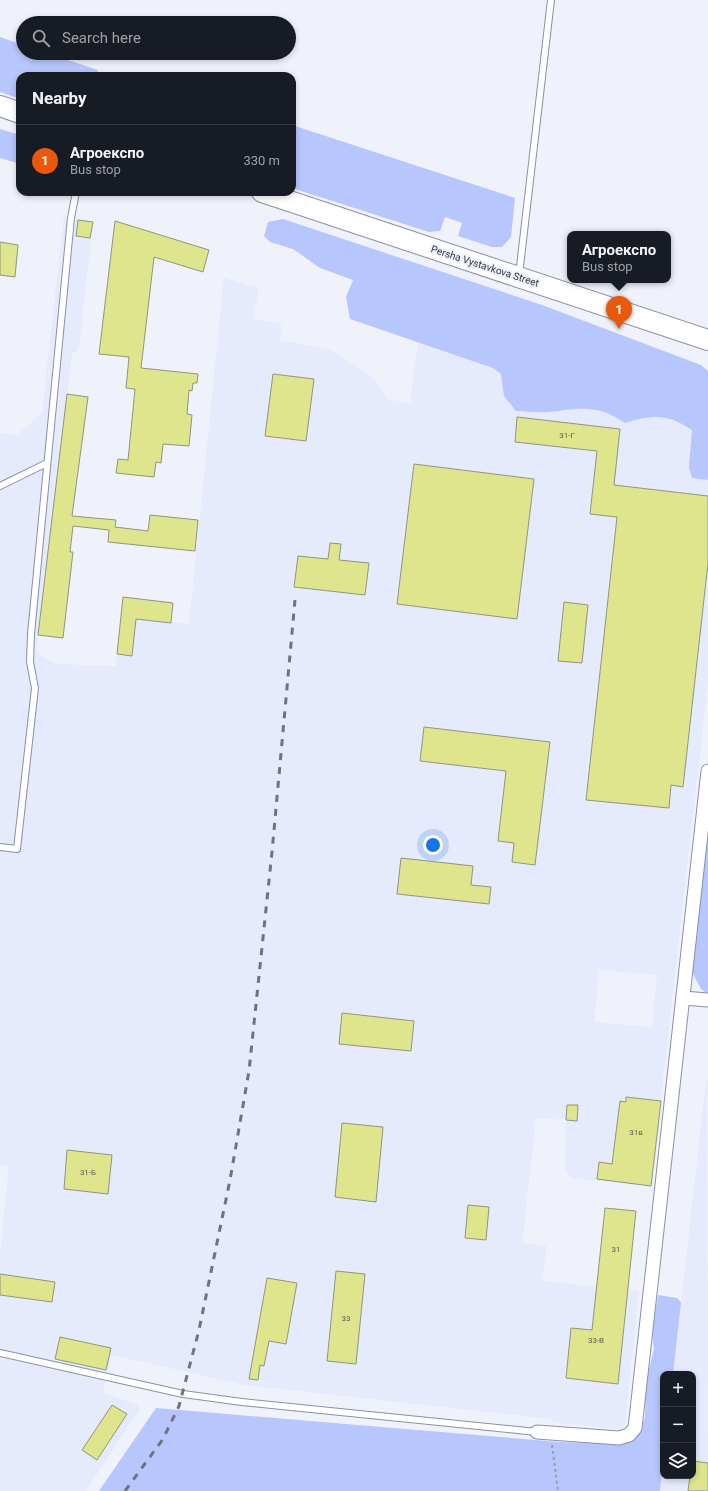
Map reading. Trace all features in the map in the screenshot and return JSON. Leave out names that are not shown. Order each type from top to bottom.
[{"type":"main road","points":[[0,106],[16,111]]},
{"type":"main road","name":"Persha Vystavkova Street","points":[[274,196],[708,340]]},
{"type":"street","points":[[537,1432],[619,1438],[629,1435],[635,1428],[708,771]]},
{"type":"street","points":[[683,998],[708,1000]]},
{"type":"lane","points":[[519,277],[551,0]]},
{"type":"lane","points":[[0,847],[17,849],[35,688],[30,662],[47,463],[71,218],[75,196]]},
{"type":"lane","points":[[0,486],[47,463]]},
{"type":"lane","points":[[0,1353],[183,1394],[242,1402],[537,1432]]},
{"type":"path","points":[[552,1433],[552,1452],[558,1491]]},
{"type":"shaded area","points":[[0,37],[16,43],[16,60],[68,60],[98,70],[98,72],[16,72],[16,98],[0,92]]},
{"type":"shaded area","points":[[296,126],[515,198],[511,237],[502,247],[492,247],[458,236],[462,223],[445,217],[440,231],[429,232],[296,189]]},
{"type":"shaded area","points":[[0,129],[16,134],[16,163],[0,158]]},
{"type":"shaded area","points":[[64,216],[93,222],[79,348],[72,354],[37,653],[56,664],[116,666],[117,654],[132,656],[136,619],[189,624],[224,278],[258,288],[254,319],[281,324],[280,340],[331,350],[375,379],[387,399],[410,403],[420,330],[708,425],[708,683],[651,1186],[571,1178],[565,1168],[566,1120],[536,1118],[522,1243],[546,1246],[543,1281],[639,1291],[625,1424],[620,1429],[553,1423],[551,1419],[244,1385],[112,1355],[103,1393],[139,1405],[139,1410],[86,1491],[0,1491],[0,1254],[9,1166],[0,1165],[0,433],[17,435],[42,413]],"holes":[[[599,970],[657,975],[652,1027],[594,1022]]]},
{"type":"shaded area","points":[[283,219],[542,305],[701,365],[708,371],[708,480],[692,478],[689,467],[692,430],[684,425],[668,418],[660,417],[643,418],[625,423],[605,412],[588,409],[543,412],[516,411],[504,396],[501,374],[493,368],[350,319],[346,297],[353,280],[320,268],[293,249],[270,242],[264,236],[268,222]]},
{"type":"shaded area","points":[[708,816],[708,994],[701,989],[692,972]]},
{"type":"shaded area","points":[[707,1073],[708,1491],[660,1491],[661,1479],[696,1479],[696,1371],[673,1371]]},
{"type":"shaded area","points":[[658,1295],[677,1298],[681,1302],[673,1371],[660,1371],[660,1479],[661,1479],[660,1491],[99,1491],[156,1408],[559,1442],[623,1444],[633,1439],[641,1429],[645,1417],[646,1381],[654,1349],[652,1333]]},
{"type":"building","points":[[78,220],[93,222],[90,238],[76,236]]},
{"type":"building","points":[[115,221],[209,250],[203,272],[154,257],[141,368],[198,374],[197,383],[193,383],[192,391],[189,390],[187,414],[192,415],[189,446],[163,444],[161,463],[156,462],[154,477],[116,473],[118,459],[128,460],[135,389],[126,388],[129,357],[99,354]]},
{"type":"building","points":[[0,242],[18,245],[15,277],[0,275]]},
{"type":"building","points":[[273,374],[314,379],[306,441],[265,436]]},
{"type":"building","points":[[67,394],[88,397],[72,516],[116,520],[115,527],[148,531],[150,515],[198,520],[195,551],[108,542],[109,530],[73,526],[70,552],[73,552],[63,638],[38,635]]},
{"type":"building","points":[[517,417],[620,429],[614,485],[708,496],[708,563],[683,787],[671,785],[669,808],[586,800],[617,517],[590,514],[597,451],[515,442]]},
{"type":"building","points":[[414,464],[534,479],[517,619],[397,604]]},
{"type":"building","points":[[330,543],[341,544],[339,560],[369,563],[365,595],[294,587],[298,556],[328,559]]},
{"type":"building","points":[[123,597],[173,603],[171,623],[136,619],[132,656],[117,654]]},
{"type":"building","points":[[564,602],[588,605],[582,663],[558,661]]},
{"type":"building","points":[[424,727],[550,742],[535,865],[512,862],[514,843],[498,841],[506,771],[420,761]]},
{"type":"building","points":[[401,858],[473,866],[471,885],[491,887],[489,904],[397,894]]},
{"type":"building","points":[[342,1013],[414,1021],[411,1051],[339,1044]]},
{"type":"building","points":[[626,1097],[661,1101],[651,1186],[597,1179],[599,1162],[612,1164],[620,1101],[626,1102]]},
{"type":"building","points":[[567,1105],[578,1105],[577,1121],[566,1120]]},
{"type":"building","points":[[342,1123],[383,1127],[376,1202],[335,1197]]},
{"type":"building","points":[[67,1150],[112,1155],[108,1194],[64,1189]]},
{"type":"building","points":[[468,1205],[489,1207],[486,1240],[465,1238]]},
{"type":"building","points":[[605,1208],[636,1211],[618,1384],[566,1378],[571,1328],[592,1330]]},
{"type":"building","points":[[336,1271],[365,1274],[356,1364],[327,1361]]},
{"type":"building","points":[[0,1274],[55,1282],[52,1302],[0,1295]]},
{"type":"building","points":[[267,1278],[297,1283],[286,1344],[269,1341],[264,1366],[260,1365],[258,1380],[249,1379]]},
{"type":"building","points":[[60,1337],[111,1348],[106,1370],[55,1359]]},
{"type":"building","points":[[112,1405],[127,1414],[97,1460],[82,1450]]},
{"type":"building","points":[[696,1461],[708,1463],[708,1491],[688,1491],[690,1479],[696,1479]]},
{"type":"railway","points":[[125,1491],[163,1439],[179,1406],[199,1330],[230,1180],[249,1071],[272,852],[295,600]]},
{"type":"place","name":"Агроекспо","points":[[619,329]]}]
